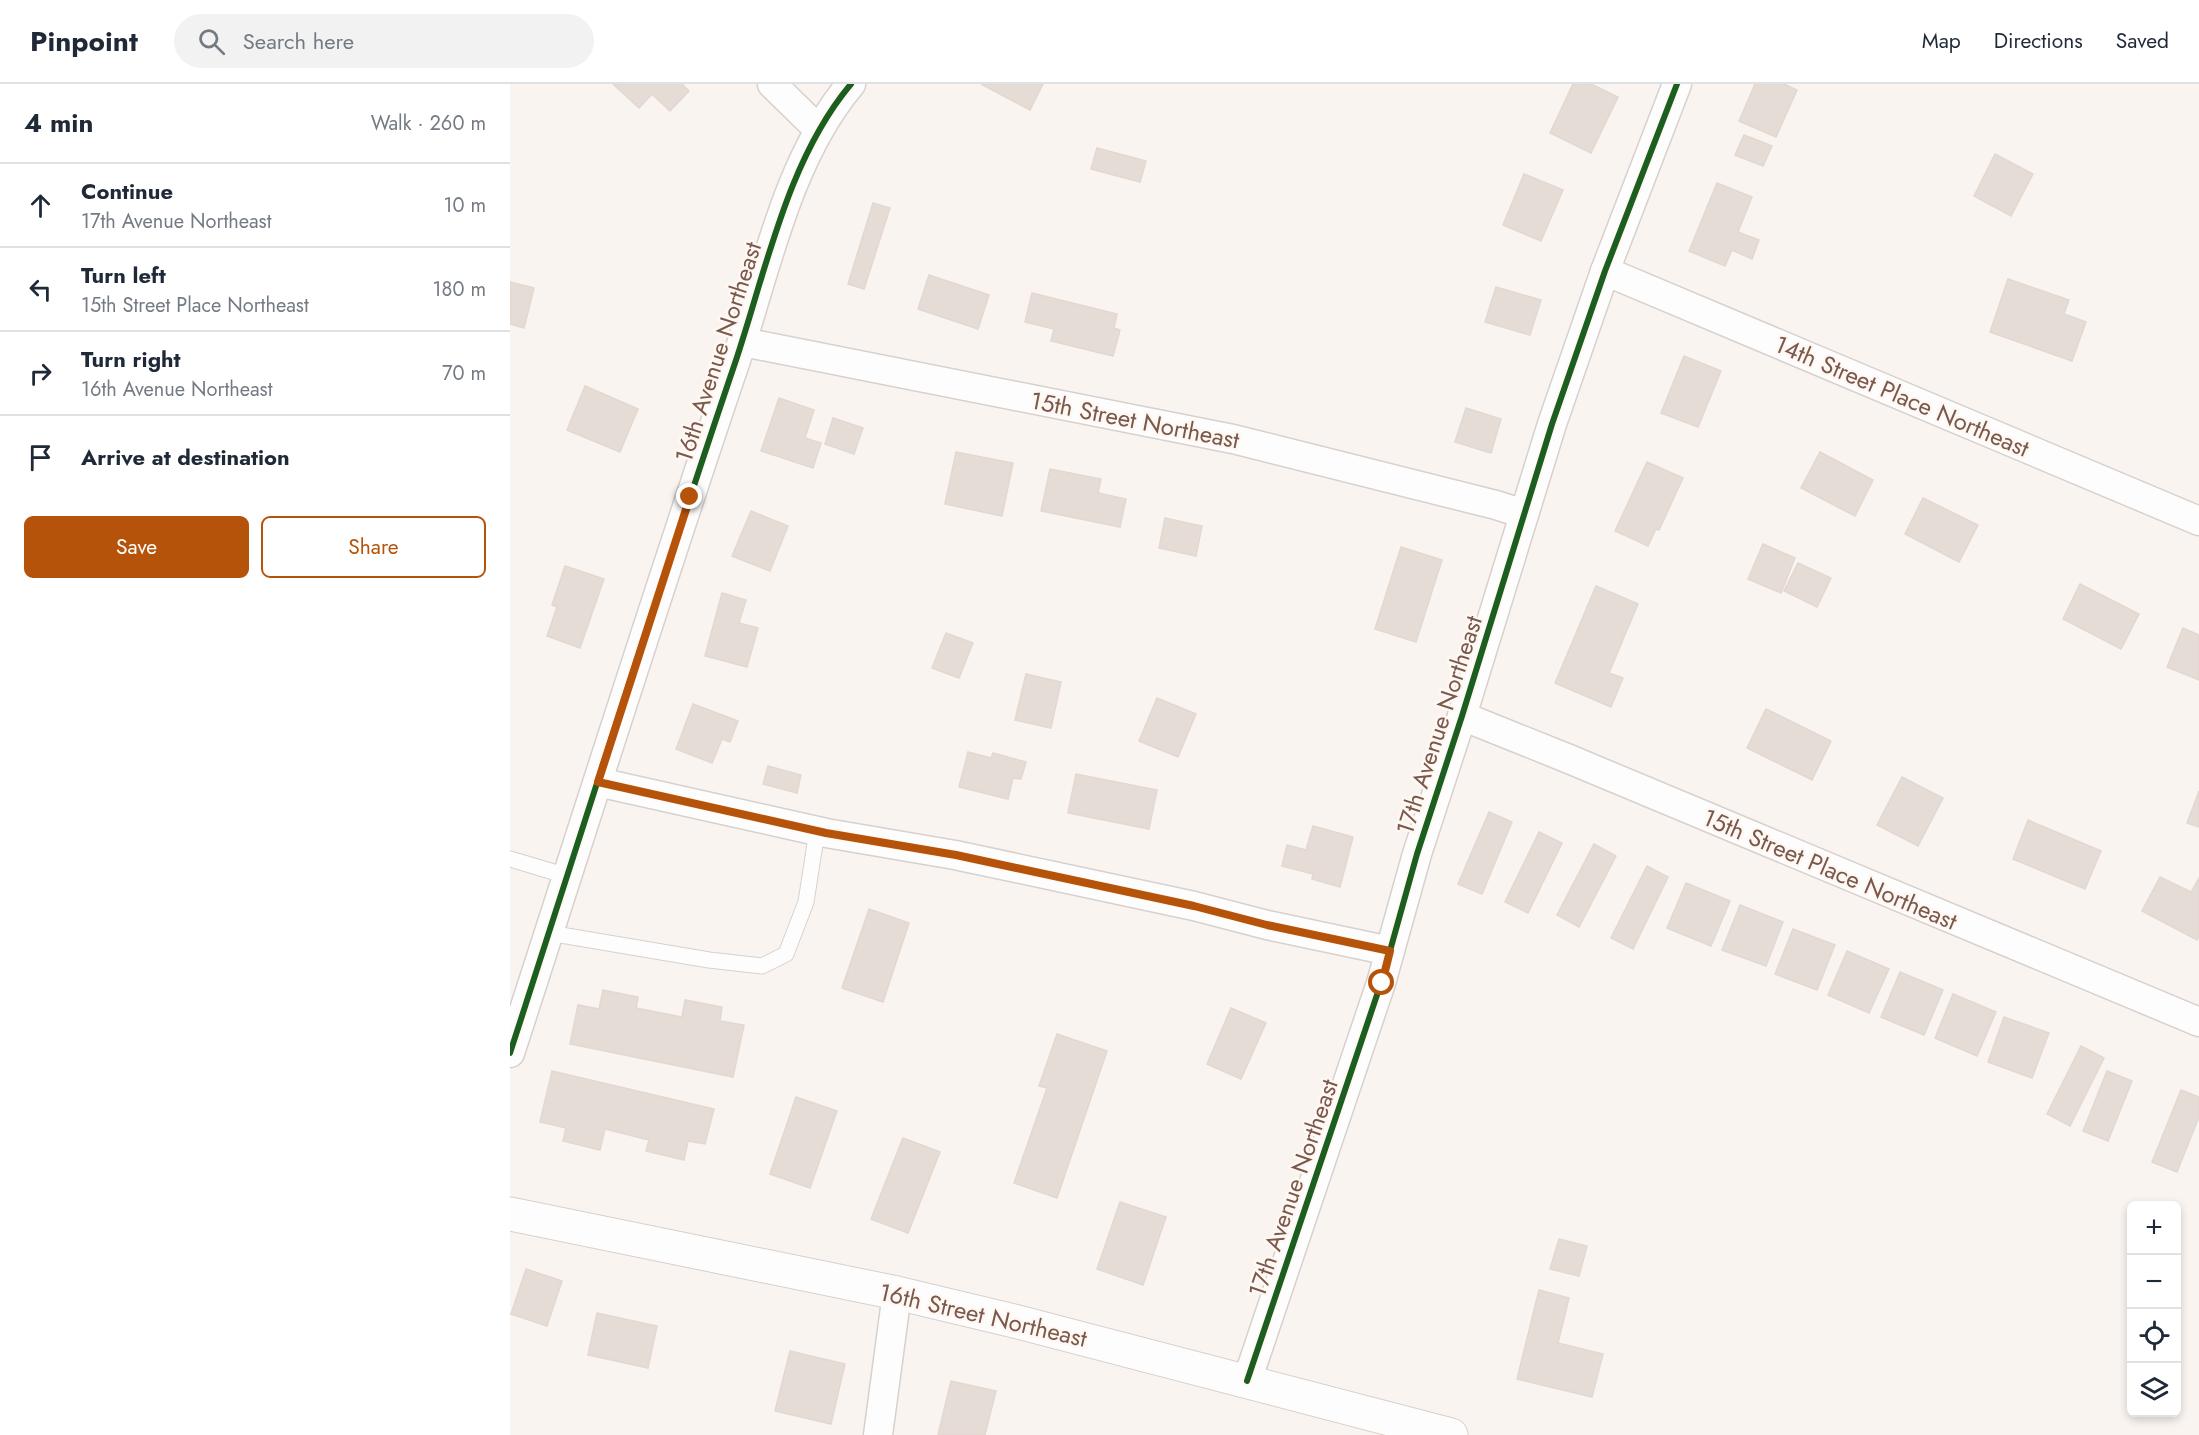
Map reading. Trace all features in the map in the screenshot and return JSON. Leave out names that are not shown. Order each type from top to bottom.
[{"type":"main road","name":"16th Street Northeast","points":[[510,1214],[897,1293],[1451,1435]]},
{"type":"street","points":[[772,84],[819,130]]},
{"type":"street","name":"16th Avenue Northeast","points":[[510,1053],[686,508],[743,342],[769,251],[803,163],[819,130],[851,84]]},
{"type":"street","name":"17th Avenue Northeast","points":[[1247,1381],[1382,983],[1417,854],[1552,424],[1605,272],[1677,84]]},
{"type":"street","name":"14th Street Place Northeast","points":[[1605,272],[2199,521]]},
{"type":"street","name":"15th Street Northeast","points":[[743,342],[1233,439],[1524,514]]},
{"type":"street","name":"15th Street Place Northeast","points":[[1462,716],[2199,1022]]},
{"type":"street","points":[[598,782],[817,831],[956,855],[1390,951]]},
{"type":"street","points":[[878,1435],[897,1293]]},
{"type":"lane","points":[[549,933],[709,960],[762,966],[786,954],[806,902],[817,831]]},
{"type":"lane","points":[[510,859],[567,876]]},
{"type":"building","points":[[613,84],[682,84],[689,91],[670,111],[652,94],[639,108]]},
{"type":"building","points":[[981,84],[1043,84],[1030,110]]},
{"type":"building","points":[[1573,84],[1591,84],[1618,97],[1591,153],[1550,133]]},
{"type":"building","points":[[1755,84],[1784,84],[1797,90],[1776,137],[1739,121]]},
{"type":"building","points":[[1744,135],[1772,146],[1763,166],[1735,155]]},
{"type":"building","points":[[1097,148],[1146,161],[1140,182],[1091,169]]},
{"type":"building","points":[[1995,154],[2033,174],[2011,216],[1974,196]]},
{"type":"building","points":[[1524,174],[1563,190],[1541,241],[1503,225]]},
{"type":"building","points":[[1717,183],[1752,197],[1738,232],[1759,240],[1752,259],[1732,250],[1725,266],[1689,251]]},
{"type":"building","points":[[873,203],[890,208],[864,289],[848,284]]},
{"type":"building","points":[[929,275],[989,295],[978,329],[918,309]]},
{"type":"building","points":[[2008,279],[2069,300],[2064,314],[2086,322],[2072,361],[1990,332]]},
{"type":"building","points":[[510,282],[534,288],[524,328],[510,324]]},
{"type":"building","points":[[1496,287],[1541,300],[1530,335],[1485,322]]},
{"type":"building","points":[[1032,293],[1117,314],[1114,328],[1120,330],[1113,356],[1051,341],[1054,329],[1025,322]]},
{"type":"building","points":[[1684,356],[1721,371],[1698,427],[1661,413]]},
{"type":"building","points":[[585,386],[638,409],[620,452],[567,430]]},
{"type":"building","points":[[779,398],[814,410],[805,438],[821,443],[813,468],[761,451]]},
{"type":"building","points":[[1466,408],[1501,419],[1491,453],[1455,442]]},
{"type":"building","points":[[833,418],[863,428],[854,454],[825,444]]},
{"type":"building","points":[[956,452],[1013,463],[1002,516],[945,504]]},
{"type":"building","points":[[1820,452],[1873,480],[1855,516],[1801,488]]},
{"type":"building","points":[[1647,462],[1683,478],[1659,530],[1656,529],[1648,546],[1615,531]]},
{"type":"building","points":[[1050,469],[1101,479],[1098,493],[1126,499],[1120,527],[1041,511]]},
{"type":"building","points":[[1923,498],[1978,525],[1959,562],[1905,534]]},
{"type":"building","points":[[751,511],[788,526],[770,571],[732,556]]},
{"type":"building","points":[[1165,518],[1202,526],[1196,556],[1159,548]]},
{"type":"building","points":[[1763,544],[1795,558],[1781,593],[1748,579]]},
{"type":"building","points":[[1401,547],[1442,560],[1416,642],[1375,629]]},
{"type":"building","points":[[1798,563],[1831,578],[1817,607],[1784,591]]},
{"type":"building","points":[[565,566],[604,579],[580,648],[547,636],[557,607],[552,605]]},
{"type":"building","points":[[2080,584],[2139,614],[2121,649],[2063,619]]},
{"type":"building","points":[[1596,586],[1638,604],[1609,673],[1623,678],[1611,707],[1555,683]]},
{"type":"building","points":[[722,593],[746,600],[739,623],[758,628],[747,667],[705,656]]},
{"type":"building","points":[[2183,628],[2199,635],[2199,680],[2167,667]]},
{"type":"building","points":[[946,633],[973,643],[959,678],[932,668]]},
{"type":"building","points":[[1026,674],[1061,682],[1051,728],[1015,720]]},
{"type":"building","points":[[1157,698],[1196,714],[1178,757],[1139,741]]},
{"type":"building","points":[[693,704],[738,721],[730,742],[722,739],[712,763],[676,749]]},
{"type":"building","points":[[1766,709],[1831,741],[1812,780],[1747,748]]},
{"type":"building","points":[[968,752],[991,758],[993,753],[1026,762],[1021,779],[1013,778],[1008,799],[959,787]]},
{"type":"building","points":[[768,766],[801,775],[797,793],[763,784]]},
{"type":"building","points":[[1076,774],[1157,790],[1149,829],[1068,813]]},
{"type":"building","points":[[1902,777],[1943,798],[1918,846],[1877,825]]},
{"type":"building","points":[[2199,791],[2199,827],[2187,823]]},
{"type":"building","points":[[1489,812],[1512,822],[1482,894],[1458,884]]},
{"type":"building","points":[[2028,820],[2101,851],[2085,889],[2013,859]]},
{"type":"building","points":[[1313,826],[1353,837],[1340,887],[1312,879],[1313,874],[1282,866],[1287,845],[1306,850]]},
{"type":"building","points":[[1539,832],[1562,843],[1528,913],[1505,902]]},
{"type":"building","points":[[1594,844],[1616,856],[1579,927],[1557,915]]},
{"type":"building","points":[[1647,866],[1668,877],[1633,949],[1611,938]]},
{"type":"building","points":[[2160,877],[2191,892],[2199,878],[2199,936],[2197,940],[2142,911]]},
{"type":"building","points":[[1686,883],[1730,901],[1711,946],[1667,928]]},
{"type":"building","points":[[1740,905],[1783,922],[1766,966],[1722,950]]},
{"type":"building","points":[[869,909],[909,923],[883,1002],[842,988]]},
{"type":"building","points":[[1793,929],[1835,945],[1817,990],[1775,974]]},
{"type":"building","points":[[1847,951],[1889,969],[1869,1013],[1828,995]]},
{"type":"building","points":[[1900,972],[1943,990],[1924,1035],[1881,1017]]},
{"type":"building","points":[[603,990],[638,997],[636,1008],[682,1017],[685,1000],[722,1007],[720,1021],[744,1025],[733,1077],[570,1044],[578,1005],[599,1009]]},
{"type":"building","points":[[1953,994],[1996,1012],[1977,1056],[1935,1038]]},
{"type":"building","points":[[1231,1008],[1266,1023],[1241,1079],[1207,1064]]},
{"type":"building","points":[[2004,1017],[2049,1033],[2032,1078],[1988,1062]]},
{"type":"building","points":[[1057,1034],[1107,1051],[1057,1198],[1014,1183],[1047,1088],[1039,1086]]},
{"type":"building","points":[[2081,1046],[2104,1058],[2070,1126],[2047,1114]]},
{"type":"building","points":[[552,1071],[714,1109],[705,1144],[688,1141],[684,1160],[646,1151],[649,1140],[605,1129],[600,1150],[563,1141],[566,1128],[540,1122]]},
{"type":"building","points":[[2107,1071],[2132,1081],[2108,1141],[2083,1131]]},
{"type":"building","points":[[2181,1090],[2199,1097],[2199,1117],[2177,1172],[2152,1162]]},
{"type":"building","points":[[796,1097],[837,1111],[810,1188],[770,1174]]},
{"type":"building","points":[[903,1138],[940,1152],[908,1233],[871,1219]]},
{"type":"building","points":[[1120,1202],[1166,1217],[1143,1285],[1097,1269]]},
{"type":"building","points":[[1559,1239],[1587,1246],[1579,1276],[1550,1269]]},
{"type":"building","points":[[526,1269],[562,1281],[547,1326],[511,1314]]},
{"type":"building","points":[[1539,1290],[1569,1298],[1558,1343],[1603,1354],[1592,1397],[1517,1379]]},
{"type":"building","points":[[597,1313],[657,1326],[648,1368],[588,1355]]},
{"type":"building","points":[[790,1351],[845,1364],[831,1424],[775,1411]]},
{"type":"building","points":[[951,1381],[996,1391],[985,1435],[938,1435]]},
{"type":"cycle path","points":[[510,1053],[780,220],[810,148],[829,115],[851,84]]},
{"type":"cycle path","points":[[1247,1381],[1381,983],[1417,854],[1552,424],[1605,271],[1677,84]]},
{"type":"cycle path","points":[[598,782],[826,833],[955,855],[1390,951]]},
{"type":"route","points":[[690,497],[598,782],[826,833],[956,855],[1390,951],[1382,983]]}]
